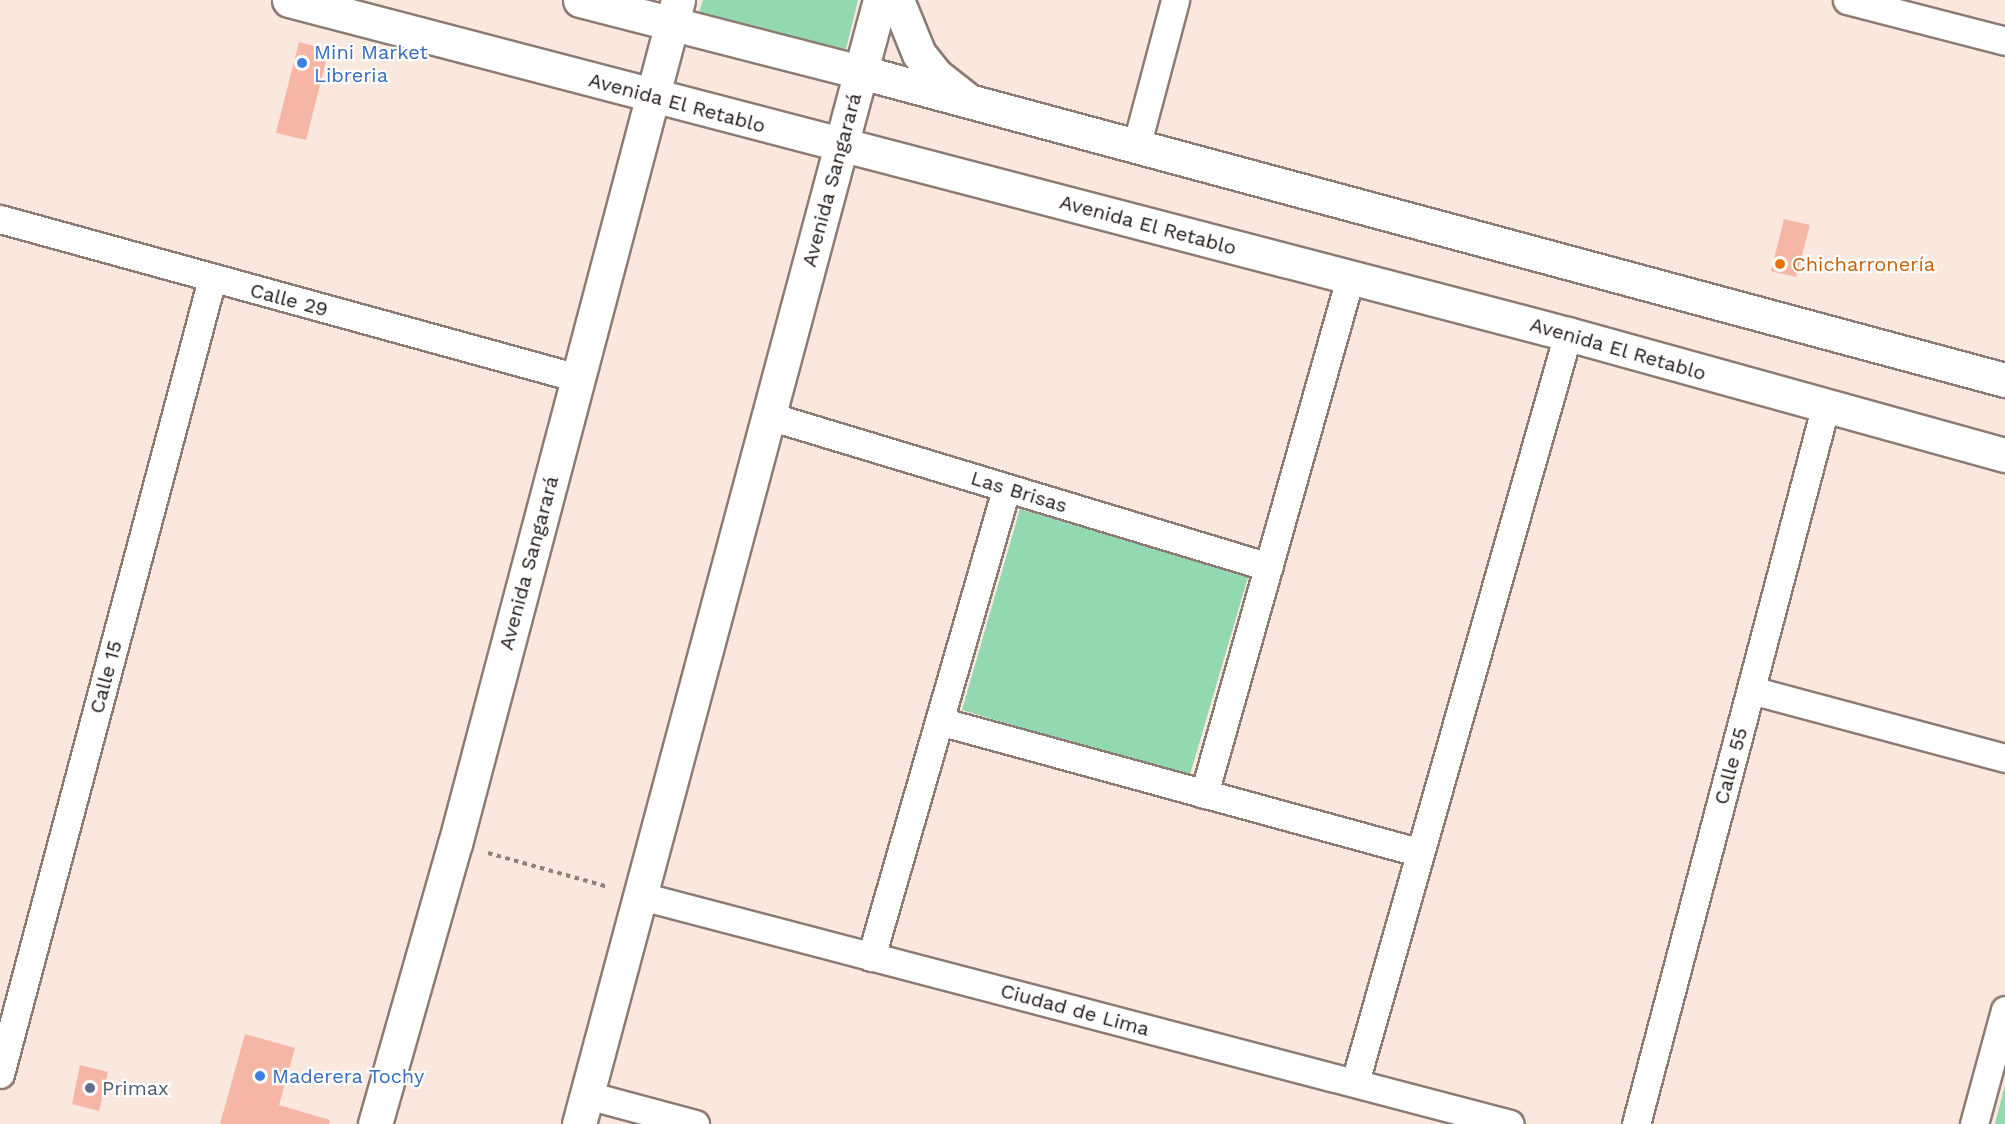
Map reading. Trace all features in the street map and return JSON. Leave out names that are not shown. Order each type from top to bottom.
[{"type":"main road","name":"Avenida El Retablo","points":[[289,0],[653,97],[1568,334],[1825,408],[2005,455]]},
{"type":"main road","points":[[580,0],[675,11],[861,72],[2005,380]]},
{"type":"main road","name":"Avenida Sangarará","points":[[583,1110],[880,0]]},
{"type":"main road","points":[[897,0],[919,54],[937,76],[973,103]]},
{"type":"main road","name":"Avenida Sangarará","points":[[375,1124],[455,844],[675,11]]},
{"type":"street","points":[[1136,147],[1174,0]]},
{"type":"street","points":[[1847,0],[2005,41]]},
{"type":"street","name":"Calle 29","points":[[0,219],[578,378]]},
{"type":"street","name":"Calle 15","points":[[0,1074],[212,279]]},
{"type":"street","points":[[1204,794],[1350,279]]},
{"type":"street","points":[[1355,1082],[1568,334]]},
{"type":"street","name":"Calle 55","points":[[1636,1124],[1825,408]]},
{"type":"street","name":"Las Brisas","points":[[769,416],[1269,567]]},
{"type":"street","points":[[871,957],[1006,488]]},
{"type":"street","points":[[1750,690],[2005,758]]},
{"type":"street","points":[[939,721],[1420,853]]},
{"type":"street","name":"Ciudad de Lima","points":[[640,896],[1510,1124]]},
{"type":"street","points":[[1974,1124],[2005,1010]]},
{"type":"street","points":[[583,1110],[695,1124]]},
{"type":"path","points":[[455,844],[640,896]]},
{"type":"green space","points":[[703,0],[858,0],[846,49],[699,13]]},
{"type":"green space","points":[[1020,509],[1248,577],[1189,778],[962,710]]},
{"type":"green space","points":[[2005,1085],[2005,1124],[1995,1124]]},
{"type":"building","points":[[299,42],[329,50],[306,140],[276,133]]},
{"type":"building","points":[[1784,219],[1810,225],[1796,277],[1771,271]]},
{"type":"building","name":"Maderera Tochy","points":[[245,1034],[295,1048],[279,1105],[330,1120],[329,1124],[220,1124]]},
{"type":"building","name":"Primax","points":[[80,1065],[108,1072],[99,1111],[72,1104]]},
{"type":"place","name":"Mini Market Libreria","points":[[302,63]]},
{"type":"place","name":"Chicharronería","points":[[1780,264]]},
{"type":"place","name":"Maderera Tochy","points":[[260,1076]]},
{"type":"place","name":"Primax","points":[[90,1088]]}]
